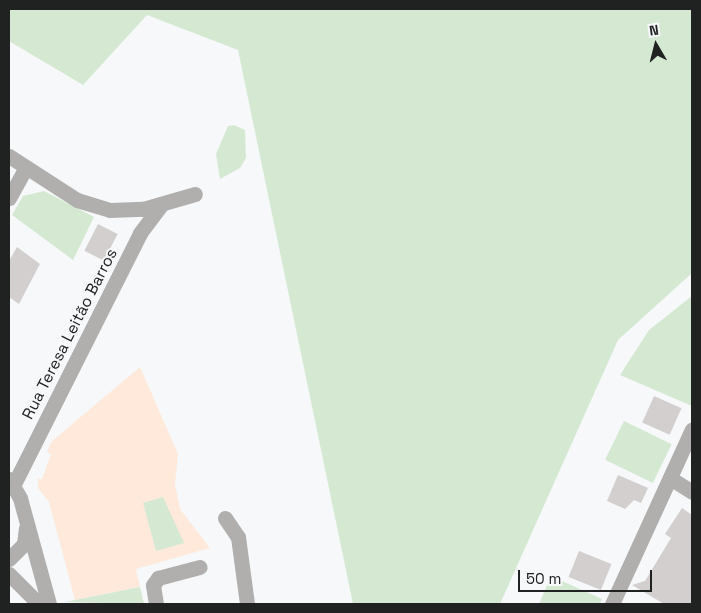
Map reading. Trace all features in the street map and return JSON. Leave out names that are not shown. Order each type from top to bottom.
[{"type":"street","points":[[9,156],[92,205],[127,211],[162,204],[195,194]]},
{"type":"street","points":[[9,198],[26,167]]},
{"type":"street","name":"Rua Teresa Leitão Barros","points":[[11,481],[144,226],[162,204]]},
{"type":"street","points":[[618,602],[692,429]]},
{"type":"street","points":[[670,478],[692,492]]},
{"type":"street","points":[[11,481],[25,514],[49,604]]},
{"type":"street","points":[[9,559],[24,544],[25,514]]},
{"type":"street","points":[[225,518],[238,537],[247,604]]},
{"type":"street","points":[[156,604],[153,585],[158,578],[200,567]]},
{"type":"street","points":[[9,574],[39,604]]},
{"type":"shaded area","points":[[140,367],[178,454],[175,484],[180,509],[210,548],[136,569],[140,587],[75,600],[49,502],[38,488],[38,479],[42,479],[51,454],[47,452],[51,442]]},
{"type":"green space","points":[[9,9],[692,9],[692,273],[618,340],[500,604],[353,604],[238,50],[147,15],[83,85],[9,41]]},
{"type":"green space","points":[[234,125],[245,130],[246,158],[240,168],[220,179],[216,154],[228,126]]},
{"type":"green space","points":[[44,191],[94,217],[73,260],[12,215],[23,196]]},
{"type":"green space","points":[[692,296],[692,406],[620,375],[649,330]]},
{"type":"green space","points":[[624,421],[672,444],[653,483],[605,460]]},
{"type":"green space","points":[[163,497],[184,543],[156,551],[143,503]]},
{"type":"green space","points":[[551,576],[602,599],[600,604],[539,604]]},
{"type":"green space","points":[[140,587],[144,604],[65,602]]},
{"type":"building","points":[[98,224],[118,234],[104,261],[84,251]]},
{"type":"building","points":[[17,247],[40,264],[19,304],[9,297],[9,261]]},
{"type":"building","points":[[654,396],[681,408],[670,435],[642,422]]},
{"type":"building","points":[[618,475],[648,488],[641,503],[634,500],[625,509],[607,501]]},
{"type":"building","points":[[682,508],[692,515],[692,604],[664,604],[632,585],[645,581],[671,538],[665,534]]},
{"type":"building","points":[[579,551],[611,564],[601,590],[569,577]]}]
